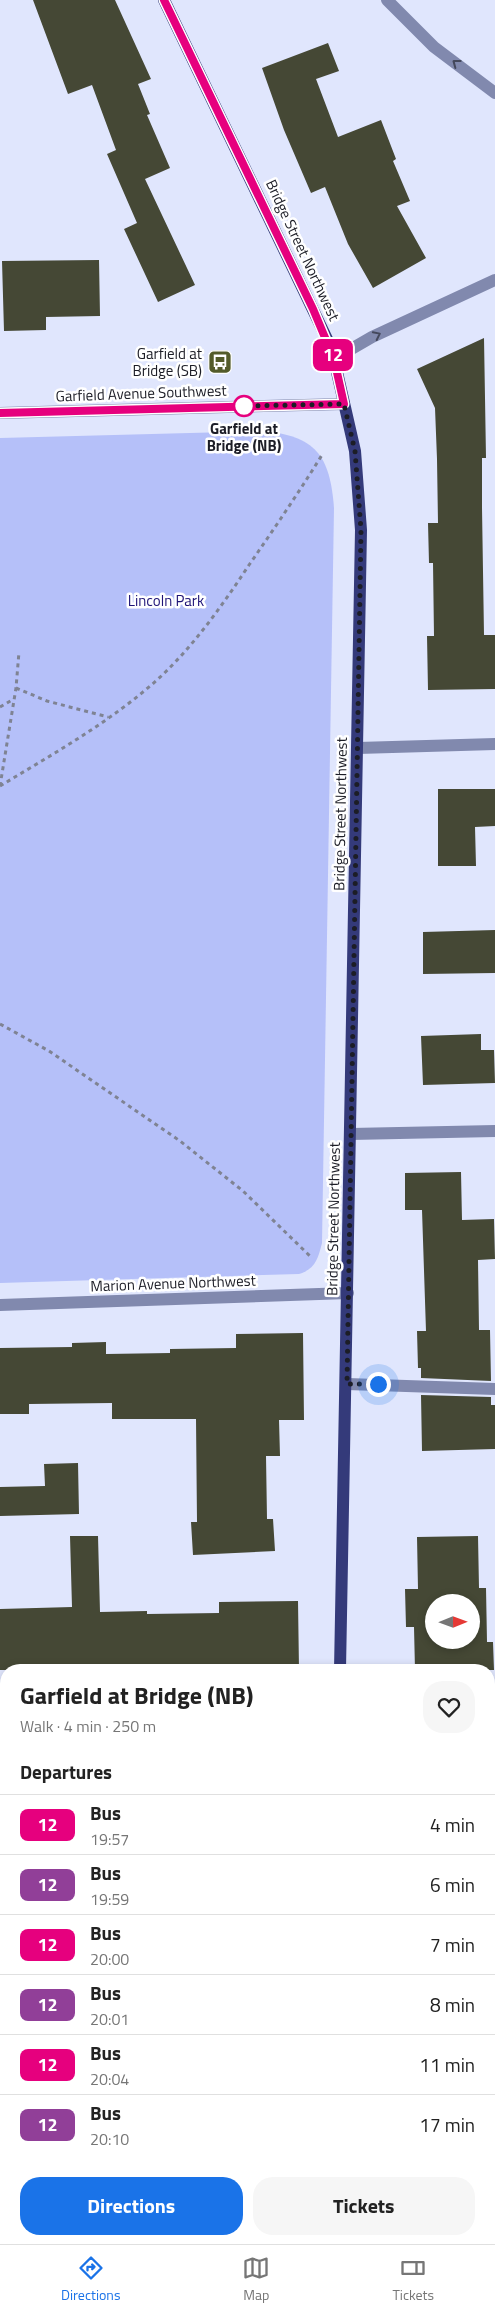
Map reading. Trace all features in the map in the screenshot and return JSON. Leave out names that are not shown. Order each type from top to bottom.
[{"type":"main road","name":"Bridge Street Northwest","points":[[164,0],[313,309],[334,359],[355,451],[360,510],[358,748],[340,1664]]},
{"type":"street","points":[[387,0],[434,47],[495,93]]},
{"type":"street","points":[[334,359],[372,338],[495,280]]},
{"type":"street","name":"Garfield Avenue Southwest","points":[[0,413],[344,404]]},
{"type":"street","points":[[358,748],[495,744]]},
{"type":"street","points":[[351,1134],[495,1131]]},
{"type":"street","name":"Marion Avenue Northwest","points":[[0,1305],[348,1293]]},
{"type":"street","points":[[347,1384],[495,1390]]},
{"type":"path","points":[[0,786],[109,717],[156,681],[203,630],[292,503],[322,455]]},
{"type":"path","points":[[0,786],[16,688],[19,652]]},
{"type":"path","points":[[16,688],[47,701],[109,717]]},
{"type":"path","points":[[0,707],[13,700]]},
{"type":"path","points":[[0,1024],[49,1051],[180,1142],[243,1191],[312,1258]]},
{"type":"green space","name":"Lincoln Park","points":[[261,431],[295,437],[307,443],[317,452],[324,462],[329,475],[334,508],[322,1243],[319,1254],[315,1263],[309,1269],[299,1274],[0,1283],[0,438]]},
{"type":"building","points":[[33,0],[115,0],[151,79],[138,84],[150,114],[147,115],[170,168],[145,179],[195,285],[158,302],[124,229],[137,223],[107,154],[116,150],[92,85],[68,94]]},
{"type":"building","points":[[328,43],[339,71],[316,79],[338,137],[381,120],[396,159],[393,161],[410,201],[397,206],[426,258],[373,288],[348,244],[325,187],[311,193],[284,130],[262,68]]},
{"type":"building","points":[[99,260],[100,316],[46,317],[46,330],[4,331],[2,261]]},
{"type":"building","points":[[484,338],[486,458],[482,458],[482,508],[484,635],[495,635],[495,689],[428,690],[427,636],[434,636],[433,563],[429,563],[428,523],[438,523],[437,459],[435,408],[417,369]]},
{"type":"building","points":[[438,789],[495,789],[495,826],[475,827],[476,866],[438,866]]},
{"type":"building","points":[[495,930],[495,973],[423,974],[423,932]]},
{"type":"building","points":[[481,1034],[481,1050],[494,1050],[495,1083],[423,1085],[421,1036]]},
{"type":"building","points":[[461,1172],[462,1220],[494,1219],[495,1259],[478,1260],[479,1330],[490,1330],[491,1381],[421,1378],[421,1368],[418,1368],[417,1331],[426,1331],[422,1210],[405,1210],[405,1173]]},
{"type":"building","points":[[303,1333],[304,1420],[279,1420],[280,1456],[266,1456],[267,1519],[273,1519],[275,1551],[193,1555],[191,1522],[197,1522],[196,1419],[112,1419],[112,1403],[29,1404],[29,1414],[0,1414],[0,1348],[72,1347],[72,1343],[106,1342],[106,1354],[170,1353],[170,1349],[236,1348],[236,1334]]},
{"type":"building","points":[[421,1395],[491,1397],[491,1405],[495,1405],[495,1449],[422,1451]]},
{"type":"building","points":[[78,1463],[79,1514],[0,1516],[0,1487],[45,1486],[44,1464]]},
{"type":"building","points":[[70,1536],[98,1536],[100,1612],[147,1611],[147,1614],[219,1613],[219,1602],[298,1601],[299,1664],[0,1664],[0,1609],[72,1607]]},
{"type":"building","points":[[478,1536],[479,1588],[486,1588],[487,1642],[493,1642],[494,1664],[415,1664],[414,1627],[406,1627],[405,1589],[418,1589],[417,1537]]},
{"type":"bus line","name":"12","points":[[0,413],[344,404],[334,359],[327,339],[164,0]]},
{"type":"place","name":"Garfield at Bridge (SB)","points":[[220,362]]},
{"type":"place","name":"Garfield at Bridge (NB)","points":[[244,406]]},
{"type":"route","points":[[244,406],[242,406],[344,404],[355,451],[360,491],[361,530],[347,1384],[378,1384]]}]
